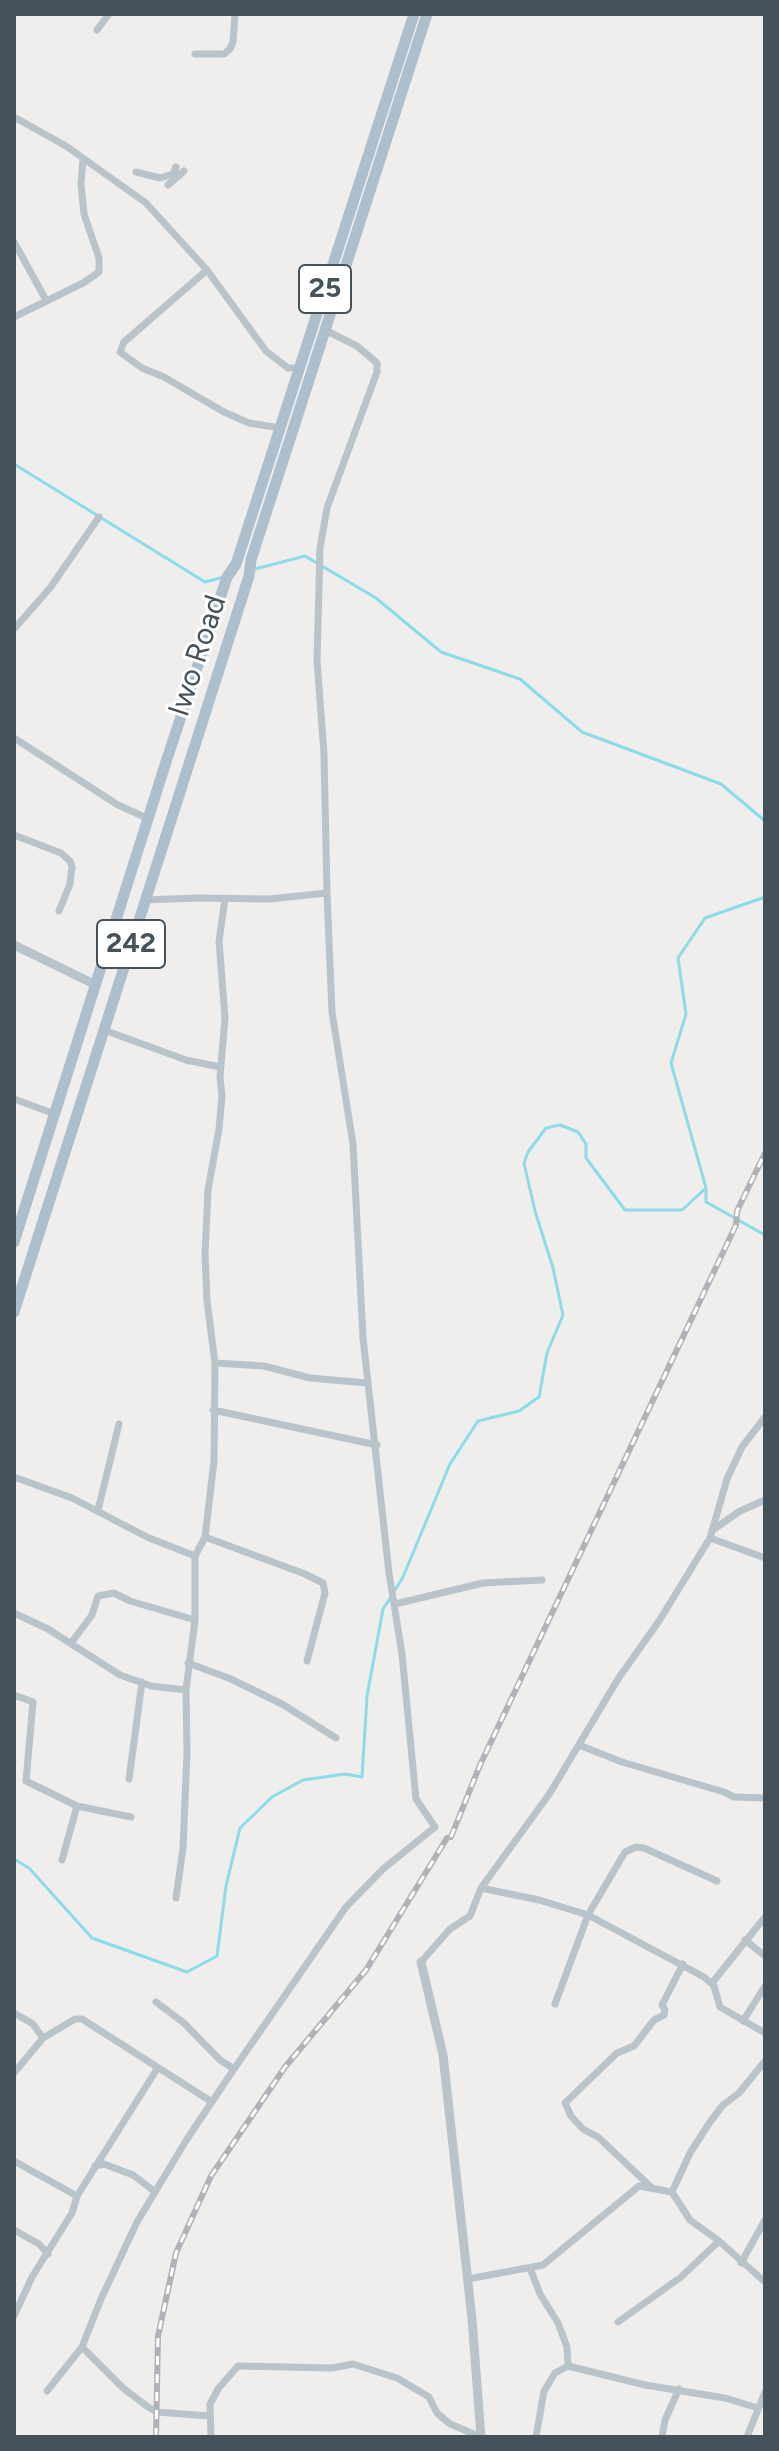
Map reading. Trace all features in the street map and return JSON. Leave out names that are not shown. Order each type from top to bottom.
[{"type":"main road","name":"Iwo Road","points":[[14,1312],[325,330],[414,14]]},
{"type":"main road","name":"Iwo Road","points":[[14,1242],[227,577],[236,564],[299,368],[427,14]]},
{"type":"street","points":[[97,30],[109,14]]},
{"type":"street","points":[[195,54],[224,54],[230,49],[235,14]]},
{"type":"street","points":[[14,117],[66,146],[146,203],[207,270],[266,351],[288,368],[299,368]]},
{"type":"street","points":[[14,317],[91,279],[100,268],[84,214],[81,184],[83,159]]},
{"type":"street","points":[[136,172],[160,178],[180,169],[168,185]]},
{"type":"street","points":[[14,242],[46,300]]},
{"type":"street","points":[[207,270],[121,344],[120,352],[142,368],[164,377],[224,412],[249,423],[280,428]]},
{"type":"street","points":[[47,2391],[82,2347],[101,2299],[154,2191],[234,2069],[346,1907],[383,1869],[435,1827],[416,1799],[377,1445],[367,1383],[353,1144],[332,1012],[324,754],[317,660],[320,548],[327,508],[377,372],[377,363],[357,346],[325,330]]},
{"type":"street","points":[[14,629],[50,588],[99,517]]},
{"type":"street","points":[[14,738],[118,805],[149,819]]},
{"type":"street","points":[[14,835],[61,853],[70,861],[70,884],[59,911]]},
{"type":"street","points":[[145,900],[269,899],[327,893]]},
{"type":"street","points":[[176,1898],[183,1848],[186,1690],[195,1620],[195,1556],[205,1537],[214,1461],[215,1363],[205,1254],[208,1190],[219,1129],[225,1018],[219,941],[225,899]]},
{"type":"street","points":[[14,945],[96,985]]},
{"type":"street","points":[[104,1030],[186,1060],[220,1067]]},
{"type":"street","points":[[14,1099],[55,1114]]},
{"type":"street","points":[[215,1363],[264,1366],[310,1378],[367,1383]]},
{"type":"street","points":[[213,1410],[377,1445]]},
{"type":"street","points":[[211,2437],[209,2416],[214,2396],[238,2366],[332,2368],[353,2364],[397,2378],[429,2397],[437,2413],[450,2424],[481,2437],[468,2279],[443,2055],[421,1962],[450,1929],[470,1916],[481,1888],[550,1793],[618,1679],[659,1621],[711,1535],[727,1479],[742,1447],[765,1417]]},
{"type":"street","points":[[98,1510],[119,1424]]},
{"type":"street","points":[[14,1477],[72,1498],[147,1537],[195,1556]]},
{"type":"street","points":[[711,1535],[740,1511],[765,1500]]},
{"type":"street","points":[[711,1535],[765,1558]]},
{"type":"street","points":[[205,1537],[323,1583],[325,1593],[307,1661]]},
{"type":"street","points":[[395,1603],[492,1582],[542,1580]]},
{"type":"street","points":[[71,1643],[92,1615],[98,1596],[114,1593],[130,1601],[195,1620]]},
{"type":"street","points":[[14,1613],[71,1643],[120,1675],[170,1690],[186,1690]]},
{"type":"street","points":[[188,1663],[231,1679],[282,1704],[336,1738]]},
{"type":"street","points":[[129,1779],[142,1682]]},
{"type":"street","points":[[14,1695],[33,1702],[26,1781],[77,1806],[131,1817]]},
{"type":"street","points":[[579,1745],[622,1762],[734,1797],[765,1798]]},
{"type":"street","points":[[62,1860],[77,1806]]},
{"type":"street","points":[[555,2004],[588,1915],[625,1852],[636,1847],[717,1881]]},
{"type":"street","points":[[481,1888],[539,1900],[588,1915],[683,1964],[712,1983],[720,2007],[765,2033]]},
{"type":"street","points":[[712,1983],[765,1917]]},
{"type":"street","points":[[745,1940],[765,1956]]},
{"type":"street","points":[[653,2189],[598,2137],[583,2129],[571,2116],[565,2103],[617,2053],[634,2046],[654,2020],[664,2015],[662,2005],[683,1964]]},
{"type":"street","points":[[743,2021],[765,1986]]},
{"type":"street","points":[[156,2002],[234,2069]]},
{"type":"street","points":[[14,2013],[33,2024],[43,2038]]},
{"type":"street","points":[[14,2073],[43,2038],[75,2019],[82,2019],[212,2102]]},
{"type":"street","points":[[672,2192],[690,2153],[710,2122],[763,2066]]},
{"type":"street","points":[[14,2316],[32,2277],[72,2213],[77,2196],[157,2069]]},
{"type":"street","points":[[14,2161],[77,2196]]},
{"type":"street","points":[[95,2166],[104,2164],[133,2175],[154,2191]]},
{"type":"street","points":[[468,2279],[530,2268],[554,2258],[639,2186],[672,2192],[690,2220],[765,2282]]},
{"type":"street","points":[[741,2263],[765,2220]]},
{"type":"street","points":[[14,2230],[39,2244],[48,2254]]},
{"type":"street","points":[[618,2322],[681,2277],[719,2241]]},
{"type":"street","points":[[530,2268],[540,2294],[558,2323],[567,2347],[568,2366]]},
{"type":"street","points":[[82,2347],[123,2388],[157,2412],[209,2416]]},
{"type":"street","points":[[536,2437],[544,2391],[555,2373],[568,2366],[645,2385],[762,2401],[747,2437]]},
{"type":"street","points":[[662,2437],[665,2420],[679,2389]]},
{"type":"waterway","points":[[14,464],[205,582],[224,577]]},
{"type":"waterway","points":[[255,569],[305,556],[376,598],[441,652],[520,679],[582,732],[721,784],[765,821]]},
{"type":"waterway","points":[[395,1590],[450,1464],[478,1421],[519,1411],[539,1397],[547,1353],[563,1315],[524,1163],[528,1152],[546,1128],[560,1125],[578,1132],[586,1144],[586,1158],[625,1210],[682,1210],[706,1188],[671,1063],[686,1014],[678,958],[705,918],[765,897]]},
{"type":"waterway","points":[[706,1190],[706,1202],[765,1235]]},
{"type":"waterway","points":[[14,1859],[29,1868],[92,1938],[187,1972],[217,1956],[226,1886],[240,1828],[272,1797],[303,1780],[345,1774],[362,1777],[367,1696],[383,1609],[391,1597]]},
{"type":"railway","points":[[451,1837],[480,1765],[736,1225],[737,1211],[765,1153]]},
{"type":"railway","points":[[156,2437],[158,2336],[176,2253],[211,2176],[285,2067],[366,1970],[447,1838]]}]
